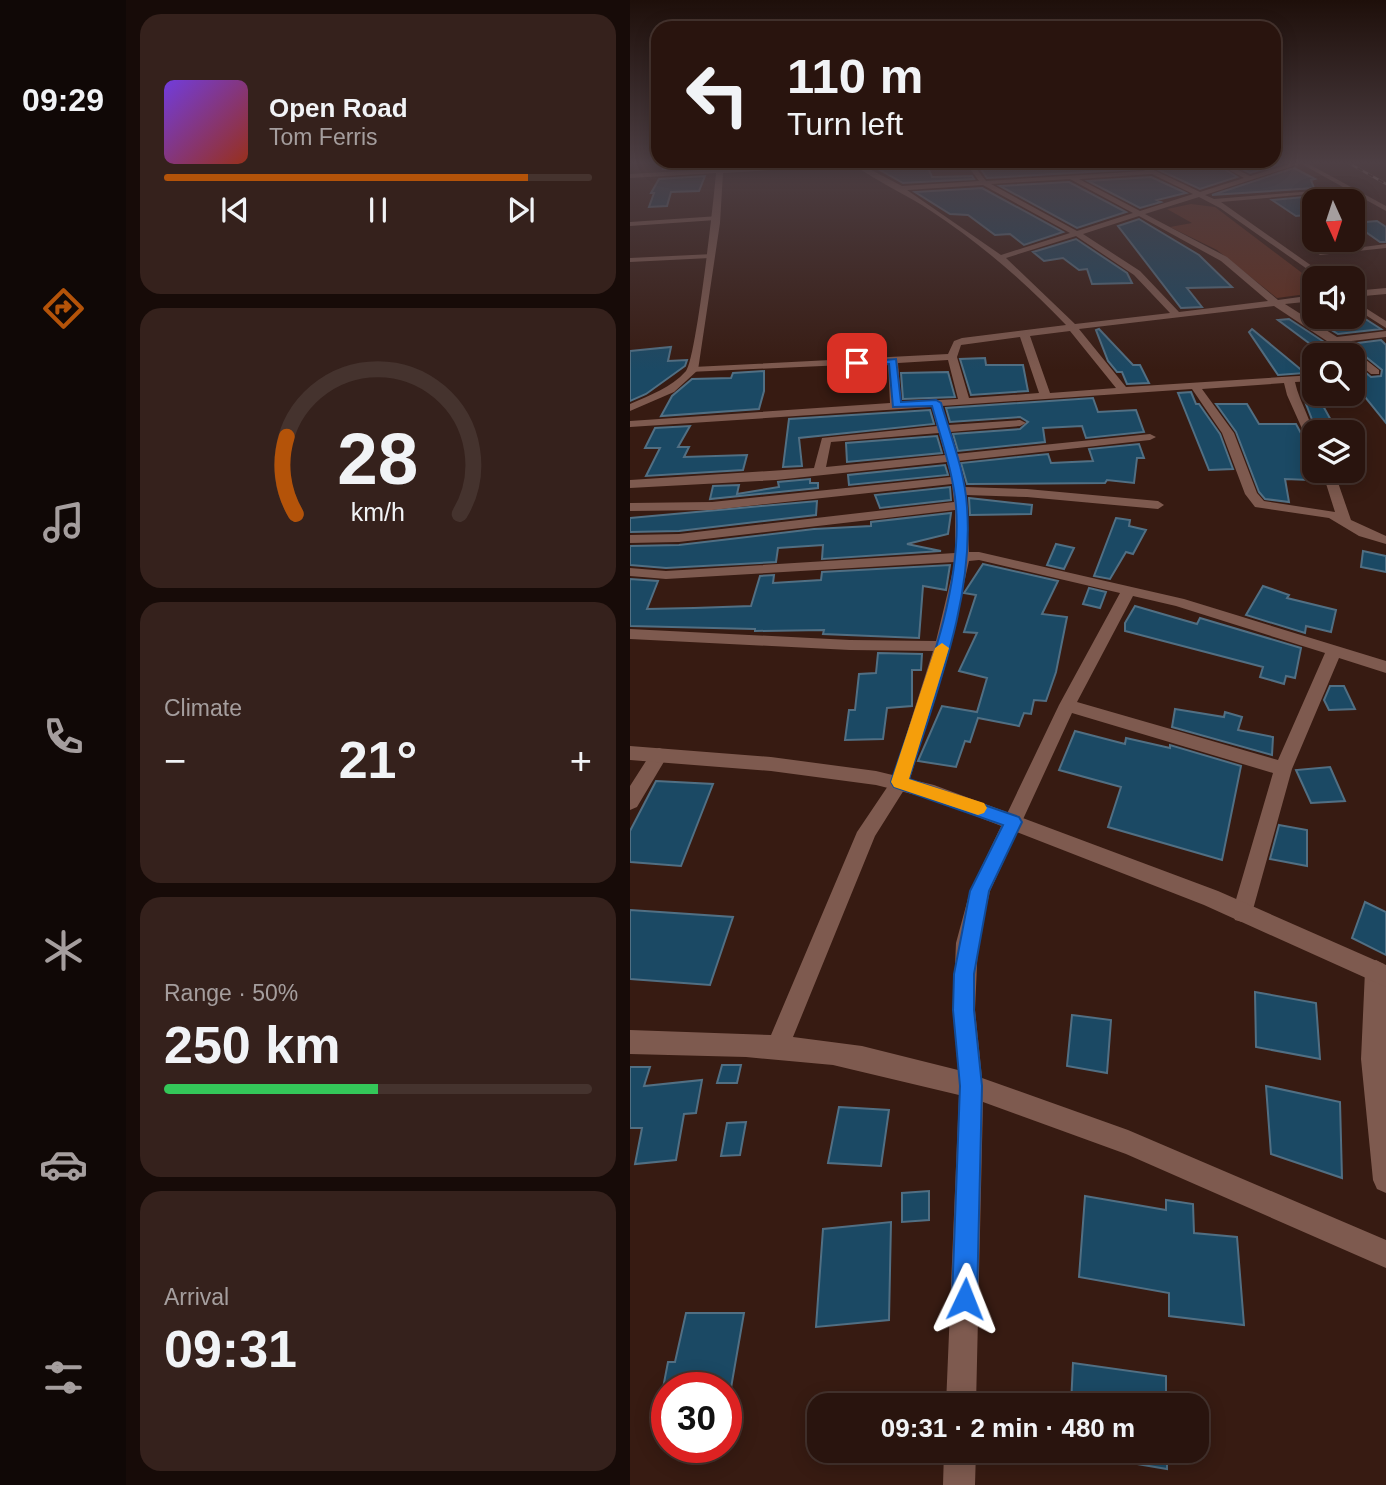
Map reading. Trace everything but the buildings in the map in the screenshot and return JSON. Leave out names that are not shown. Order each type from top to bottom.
[{"type":"street","points":[[693,370],[714,231]]},
{"type":"street","points":[[965,231],[1002,257],[1104,363],[1124,392]]},
{"type":"street","points":[[1073,231],[1137,274],[1177,314]]},
{"type":"street","points":[[1002,257],[1086,231]]},
{"type":"street","points":[[1174,231],[1224,258],[1275,302],[1380,372]]},
{"type":"street","points":[[1257,231],[1308,266]]},
{"type":"street","points":[[630,260],[710,256]]},
{"type":"street","points":[[1365,294],[1386,291]]},
{"type":"street","points":[[911,360],[956,346],[962,341],[1302,299]]},
{"type":"street","points":[[1365,311],[1386,325]]},
{"type":"street","points":[[1024,333],[1046,397]]},
{"type":"street","points":[[1335,340],[1386,334]]},
{"type":"street","points":[[956,346],[952,357],[964,401]]},
{"type":"street","points":[[630,408],[670,390],[693,370],[952,357]]},
{"type":"street","points":[[893,360],[897,405]]},
{"type":"street","points":[[630,424],[1124,392],[1193,384],[1302,379]]},
{"type":"street","points":[[1289,380],[1292,395],[1304,420]]},
{"type":"street","points":[[1193,384],[1228,433],[1253,498],[1271,507],[1333,515],[1364,533],[1386,540]]},
{"type":"street","points":[[778,1046],[867,832],[900,782],[942,646],[962,555],[960,492],[936,403]]},
{"type":"street","points":[[819,472],[826,440],[1020,423]]},
{"type":"street","points":[[630,484],[707,482],[819,472],[1150,437]]},
{"type":"street","points":[[1332,483],[1345,521]]},
{"type":"street","points":[[861,491],[862,517]]},
{"type":"street","points":[[630,508],[712,506],[861,491],[1027,493],[1158,505]]},
{"type":"street","points":[[630,539],[679,538],[862,517],[960,492]]},
{"type":"street","points":[[630,572],[666,575],[962,555],[999,559],[1179,602],[1386,667]]},
{"type":"street","points":[[961,1393],[971,1086],[964,1010],[967,943],[980,891],[1067,705],[1129,590]]},
{"type":"street","points":[[630,634],[850,645],[942,646]]},
{"type":"street","points":[[1242,913],[1283,769],[1334,650]]},
{"type":"street","points":[[1067,705],[1283,769]]},
{"type":"street","points":[[630,752],[771,764],[900,782],[1013,822],[1242,913],[1381,973],[1373,1059],[1386,1180]]},
{"type":"street","points":[[630,802],[659,755]]},
{"type":"street","points":[[630,1042],[778,1046],[861,1058],[971,1086],[1012,1098],[1386,1254]]},
{"type":"street","points":[[959,1485],[960,1463]]},
{"type":"lane","points":[[1320,253],[1386,246]]},
{"type":"shaded area","points":[[1179,231],[1247,231],[1302,273],[1302,295],[1277,298],[1217,250]]},
{"type":"slow traffic","points":[[942,648],[900,782],[978,808]]},
{"type":"route","points":[[857,363],[893,360],[897,405],[936,403],[958,480],[961,505],[962,561],[942,646],[900,782],[1013,822],[980,891],[967,943],[964,1010],[971,1086],[965,1299]]}]
